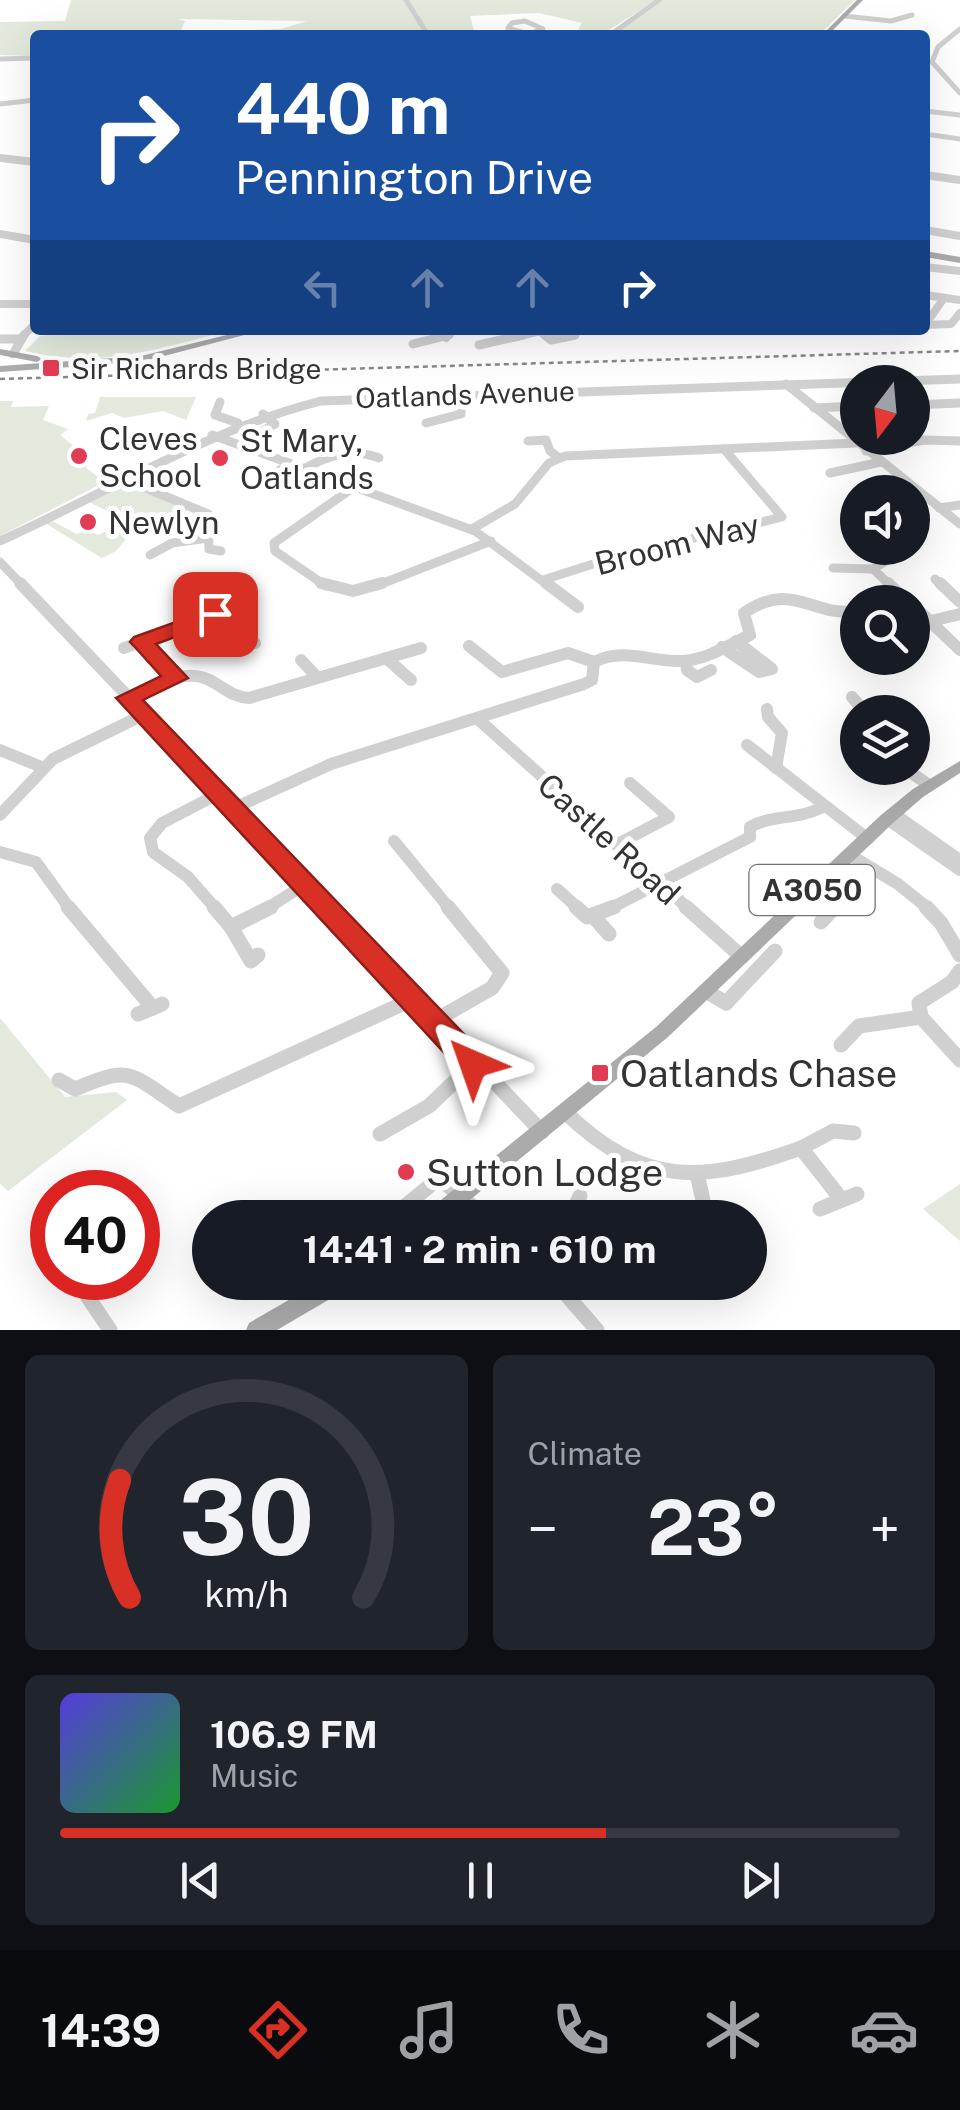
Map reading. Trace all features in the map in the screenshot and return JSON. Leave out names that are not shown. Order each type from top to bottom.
[{"type":"main road","points":[[830,30],[860,0]]},
{"type":"main road","points":[[930,255],[960,260]]},
{"type":"main road","points":[[0,352],[72,364],[154,357],[240,335]]},
{"type":"main road","points":[[0,368],[17,352]]},
{"type":"main road","name":"A3050","points":[[930,784],[960,766]]},
{"type":"main road","name":"A3050","points":[[455,1200],[542,1132],[706,991],[929,785]]},
{"type":"main road","points":[[257,1330],[309,1300]]},
{"type":"street","points":[[406,0],[425,30]]},
{"type":"street","points":[[617,30],[659,0]]},
{"type":"street","points":[[844,16],[892,21],[912,15]]},
{"type":"street","points":[[511,30],[508,26],[528,22],[543,27],[537,30]]},
{"type":"street","points":[[960,28],[942,42],[932,62],[960,94]]},
{"type":"street","points":[[0,59],[30,58]]},
{"type":"street","points":[[0,104],[30,101]]},
{"type":"street","points":[[930,111],[960,115]]},
{"type":"street","points":[[930,135],[960,139]]},
{"type":"street","points":[[0,158],[30,162]]},
{"type":"street","points":[[0,172],[9,162]]},
{"type":"street","points":[[930,176],[960,180]]},
{"type":"street","points":[[930,231],[960,236]]},
{"type":"street","points":[[0,234],[30,239]]},
{"type":"street","points":[[930,268],[960,272]]},
{"type":"street","points":[[930,296],[960,300]]},
{"type":"street","points":[[930,318],[944,298]]},
{"type":"street","points":[[0,304],[30,304]]},
{"type":"street","points":[[930,325],[951,324],[960,313]]},
{"type":"street","points":[[0,339],[17,352],[30,332]]},
{"type":"street","points":[[413,344],[449,335]]},
{"type":"street","points":[[479,345],[522,335]]},
{"type":"street","points":[[546,335],[554,340],[576,335]]},
{"type":"street","name":"Oatlands Avenue","points":[[0,541],[238,423],[321,401],[960,379]]},
{"type":"street","points":[[786,384],[840,430]]},
{"type":"street","points":[[426,422],[461,414],[461,394]]},
{"type":"street","points":[[220,402],[215,416],[238,423]]},
{"type":"street","points":[[930,405],[960,404]]},
{"type":"street","points":[[814,408],[840,407]]},
{"type":"street","points":[[262,414],[275,424],[264,430],[270,432]]},
{"type":"street","name":"Broom Way","points":[[212,435],[472,530],[578,607]]},
{"type":"street","points":[[528,441],[546,440],[550,451],[559,458]]},
{"type":"street","points":[[930,440],[960,441]]},
{"type":"street","points":[[472,530],[515,504],[559,458],[840,444]]},
{"type":"street","name":"Broom Way","points":[[543,580],[612,558],[782,517],[724,449]]},
{"type":"street","points":[[304,469],[337,454],[366,453],[379,458]]},
{"type":"street","points":[[871,455],[960,524]]},
{"type":"street","points":[[830,474],[880,462]]},
{"type":"street","points":[[258,484],[290,464]]},
{"type":"street","points":[[124,478],[208,514],[209,549],[221,552]]},
{"type":"street","points":[[354,487],[274,543],[274,551],[327,588],[347,592],[367,589],[491,541]]},
{"type":"street","points":[[940,508],[960,505]]},
{"type":"street","points":[[150,555],[167,540],[208,538]]},
{"type":"street","points":[[0,562],[473,1064],[542,1132]]},
{"type":"street","points":[[832,568],[873,570],[881,565]]},
{"type":"street","points":[[873,570],[890,585]]},
{"type":"street","points":[[935,579],[960,602]]},
{"type":"street","points":[[594,662],[602,657],[646,654],[686,660],[750,635],[744,613],[764,602],[795,597],[814,600],[840,613]]},
{"type":"street","points":[[197,601],[254,642]]},
{"type":"street","points":[[124,648],[215,614]]},
{"type":"street","points":[[930,622],[960,614]]},
{"type":"street","points":[[930,622],[960,650]]},
{"type":"street","points":[[722,647],[758,672],[772,669],[736,641]]},
{"type":"street","points":[[142,642],[176,678]]},
{"type":"street","points":[[470,646],[502,672],[568,653],[594,662]]},
{"type":"street","points":[[128,698],[176,678],[205,678],[242,699],[421,648]]},
{"type":"street","points":[[386,658],[411,680]]},
{"type":"street","points":[[300,660],[318,677]]},
{"type":"street","points":[[686,660],[687,670],[697,677],[711,670]]},
{"type":"street","points":[[232,809],[331,764],[592,680],[594,662]]},
{"type":"street","points":[[767,709],[768,717],[782,733],[776,768]]},
{"type":"street","points":[[0,815],[52,759],[143,715]]},
{"type":"street","name":"Castle Road","points":[[478,719],[742,957]]},
{"type":"street","points":[[747,745],[868,839]]},
{"type":"street","points":[[0,750],[44,768]]},
{"type":"street","points":[[616,845],[669,817],[630,784]]},
{"type":"street","points":[[218,794],[162,824],[150,838],[154,852],[188,877],[231,926],[250,962]]},
{"type":"street","points":[[594,918],[750,837],[750,826],[756,822],[776,816],[797,818],[823,807]]},
{"type":"street","points":[[890,817],[960,860]]},
{"type":"street","points":[[890,817],[960,870]]},
{"type":"street","points":[[394,841],[502,972],[500,981],[492,988],[434,1022]]},
{"type":"street","points":[[0,852],[36,862],[72,912],[158,1006],[138,1014]]},
{"type":"street","points":[[850,855],[902,884],[959,950]]},
{"type":"street","points":[[231,926],[248,920],[304,885]]},
{"type":"street","points":[[557,889],[609,934]]},
{"type":"street","points":[[808,894],[835,908]]},
{"type":"street","points":[[821,922],[847,894]]},
{"type":"street","points":[[706,991],[726,1003],[775,951]]},
{"type":"street","points":[[960,971],[952,982],[919,1003],[921,1017],[960,1060]]},
{"type":"street","points":[[59,1080],[73,1096],[115,1072],[137,1078],[178,1113],[279,1060],[322,1047],[413,999]]},
{"type":"street","points":[[841,1045],[859,1026],[921,1017]]},
{"type":"street","points":[[376,1132],[428,1106],[473,1064]]},
{"type":"street","points":[[565,1112],[589,1140],[612,1154],[668,1173],[697,1174],[758,1164],[833,1131],[854,1133]]},
{"type":"street","points":[[801,1148],[850,1197],[820,1209]]},
{"type":"street","points":[[412,1200],[444,1173],[465,1200]]},
{"type":"street","points":[[697,1174],[703,1200]]},
{"type":"street","points":[[578,1200],[580,1196]]},
{"type":"street","points":[[90,1300],[110,1330]]},
{"type":"street","points":[[571,1300],[597,1330]]},
{"type":"shaded area","points":[[71,0],[656,0],[609,30],[582,30],[578,29],[582,23],[539,13],[470,16],[474,30],[254,30],[281,29],[307,21],[178,19],[185,21],[181,30],[30,30],[30,56],[0,55],[0,22],[65,21]]},
{"type":"shaded area","points":[[661,0],[855,0],[824,30],[620,30]]},
{"type":"shaded area","points":[[212,335],[154,350],[79,358],[25,351],[40,336]]},
{"type":"shaded area","points":[[100,397],[196,397],[186,420],[163,411],[124,418],[112,413],[86,421],[88,414],[95,413]]},
{"type":"shaded area","points":[[0,401],[13,401],[11,407],[49,406],[43,420],[68,429],[60,435],[80,451],[74,455],[88,462],[86,468],[105,482],[0,536]]},
{"type":"shaded area","points":[[127,484],[190,509],[163,523],[174,530],[160,538],[137,526],[116,551],[102,558],[45,523],[50,520],[77,534],[86,530],[98,535],[113,528],[106,523],[121,518],[87,501]]},
{"type":"shaded area","points":[[0,1018],[65,1097],[116,1092],[127,1100],[35,1170],[30,1170],[30,1174],[8,1191],[0,1184]]},
{"type":"shaded area","points":[[960,1184],[960,1241],[923,1209]]},
{"type":"railway","points":[[0,379],[960,351]]},
{"type":"place","name":"Sir Richards Bridge","points":[[51,368]]},
{"type":"place","name":"Cleves School","points":[[79,456]]},
{"type":"place","name":"St Mary, Oatlands","points":[[220,458]]},
{"type":"place","name":"Newlyn","points":[[88,522]]},
{"type":"place","name":"Oatlands Chase","points":[[600,1073]]},
{"type":"place","name":"Sutton Lodge","points":[[406,1172]]},
{"type":"route","points":[[215,614],[142,642],[176,678],[128,698],[473,1064]]}]
